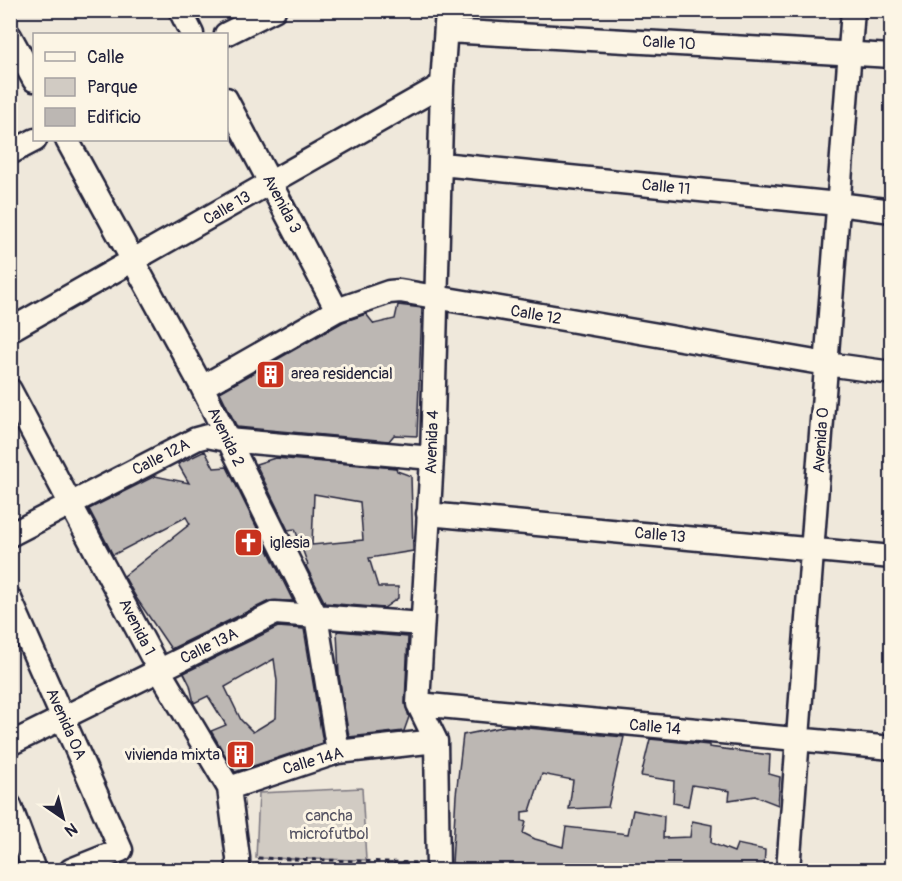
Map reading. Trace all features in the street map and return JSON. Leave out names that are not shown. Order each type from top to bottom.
[{"type":"street","points":[[180,10],[192,33]]},
{"type":"street","points":[[228,33],[274,10]]},
{"type":"street","name":"Avenida 0","points":[[788,870],[853,10]]},
{"type":"street","name":"Calle 10","points":[[447,21],[891,56]]},
{"type":"street","name":"Avenida 4","points":[[437,867],[436,741],[418,704],[432,458],[442,85],[447,21]]},
{"type":"street","points":[[10,36],[33,78]]},
{"type":"street","name":"Calle 13","points":[[10,330],[442,85]]},
{"type":"street","name":"Avenida 3","points":[[228,103],[337,310]]},
{"type":"street","points":[[10,153],[33,141]]},
{"type":"street","name":"Avenida 2","points":[[68,141],[202,387],[316,616],[338,752]]},
{"type":"street","name":"Calle 11","points":[[441,164],[891,211]]},
{"type":"street","name":"Calle 12","points":[[202,387],[337,310],[389,292],[400,291],[826,364],[891,372]]},
{"type":"street","name":"Avenida 1","points":[[10,390],[159,670],[229,788],[238,864]]},
{"type":"street","name":"Calle 12A","points":[[10,535],[196,439],[207,436],[227,440],[432,458]]},
{"type":"street","name":"Calle 13","points":[[428,514],[891,557]]},
{"type":"street","name":"Avenida 0A","points":[[10,599],[121,850],[70,870]]},
{"type":"street","name":"Calle 13A","points":[[10,744],[275,613],[422,624]]},
{"type":"street","name":"Calle 14","points":[[418,704],[891,748]]},
{"type":"street","name":"Calle 14A","points":[[229,788],[338,752],[436,741]]},
{"type":"street","points":[[10,806],[34,870]]},
{"type":"path","points":[[238,864],[437,867]]},
{"type":"green space","name":"cancha microfutbol","points":[[362,788],[366,860],[256,858],[259,793]]},
{"type":"green space","points":[[256,863],[411,867],[411,870],[255,870]]},
{"type":"building","name":"area residencial","points":[[398,305],[422,308],[417,436],[394,435],[389,441],[237,427],[220,392],[343,322],[366,314],[374,324],[395,319]]},
{"type":"building","points":[[205,451],[214,468],[227,467],[293,601],[269,601],[171,649],[124,576],[190,524],[186,517],[113,555],[89,509],[155,476],[189,483],[178,464]]},
{"type":"building","points":[[275,458],[396,468],[397,471],[411,476],[413,551],[369,558],[378,587],[398,587],[398,598],[384,608],[325,603],[306,566],[308,565],[295,529],[288,530],[256,464]],"holes":[[[314,494],[360,502],[363,540],[312,545]]]},
{"type":"building","points":[[278,627],[304,629],[323,743],[235,772],[211,731],[226,725],[208,696],[194,703],[190,685],[184,673]],"holes":[[[274,659],[277,681],[276,718],[253,732],[241,720],[225,687]]]},
{"type":"building","points":[[337,631],[408,637],[405,703],[409,717],[404,731],[349,737],[339,675]]},
{"type":"building","points":[[507,726],[624,737],[608,807],[569,809],[573,780],[542,774],[530,811],[522,812],[522,821],[526,822],[523,833],[563,847],[566,827],[628,834],[633,810],[664,816],[663,838],[690,837],[692,821],[712,825],[711,843],[734,852],[737,844],[765,850],[764,870],[496,870],[452,863],[456,795],[463,735]]},
{"type":"building","points":[[650,739],[709,745],[709,747],[770,755],[769,774],[780,777],[778,805],[755,796],[729,800],[730,791],[692,785],[688,806],[673,803],[674,781],[641,776]]},
{"type":"place","name":"area residencial","points":[[270,374]]},
{"type":"place","name":"iglesia","points":[[249,543]]},
{"type":"place","name":"vivienda mixta","points":[[241,755]]}]
